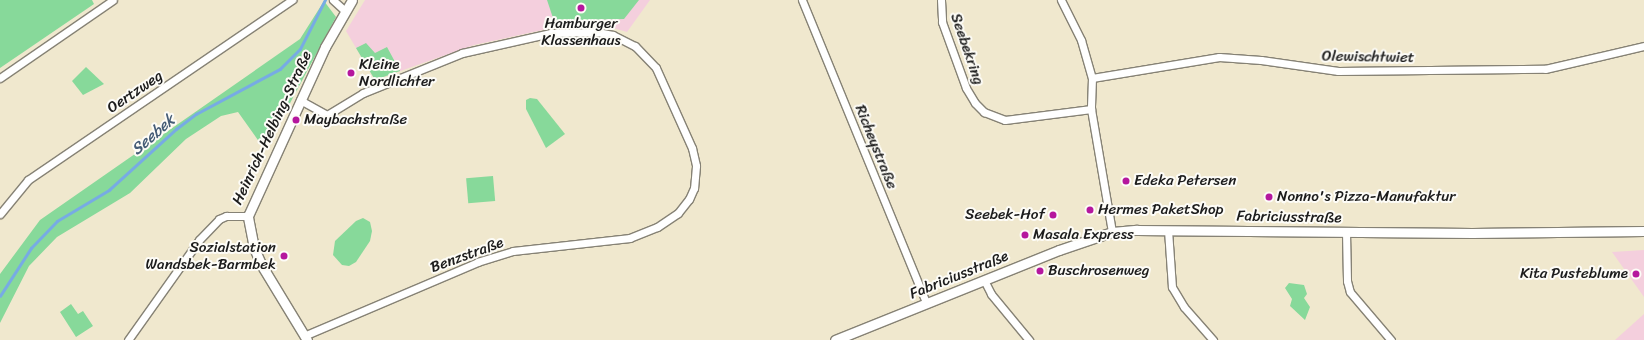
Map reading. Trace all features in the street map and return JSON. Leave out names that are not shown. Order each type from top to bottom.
[{"type":"street","points":[[0,78],[113,0]]},
{"type":"street","name":"Oertzweg","points":[[0,214],[28,180],[292,0]]},
{"type":"street","points":[[333,0],[344,10]]},
{"type":"street","name":"Heinrich-Helbing-Straße","points":[[128,340],[204,235],[223,217],[248,216],[300,100],[344,10],[352,0]]},
{"type":"street","name":"Richeystraße","points":[[802,0],[926,303]]},
{"type":"street","name":"Seebekring","points":[[941,0],[942,22],[966,88],[975,103],[984,112],[1005,120],[1091,109]]},
{"type":"street","points":[[1061,0],[1081,40],[1092,78],[1091,109],[1112,232]]},
{"type":"street","name":"Benzstraße","points":[[300,100],[327,115],[363,93],[462,53],[551,33],[593,32],[613,35],[635,46],[656,68],[692,148],[696,166],[694,188],[685,205],[669,220],[630,238],[513,251],[478,262],[306,338]]},
{"type":"street","name":"Olewischtwiet","points":[[1092,78],[1219,57],[1261,60],[1338,71],[1545,69],[1644,46]]},
{"type":"street","points":[[248,216],[254,248],[262,266],[306,338]]},
{"type":"street","points":[[1168,230],[1172,287],[1184,307],[1213,340]]},
{"type":"street","name":"Fabriciusstraße","points":[[835,340],[1095,236],[1112,232],[1168,230],[1472,233],[1644,230]]},
{"type":"street","points":[[1346,232],[1347,281],[1350,292],[1391,340]]},
{"type":"street","points":[[984,280],[990,294],[1029,340]]},
{"type":"shaded area","points":[[365,0],[650,0],[627,32],[596,23],[566,25],[474,45],[375,80],[346,31]]},
{"type":"shaded area","name":"Kita Pusteblume","points":[[1644,250],[1644,297],[1612,252]]},
{"type":"shaded area","points":[[1644,314],[1644,340],[1615,340]]},
{"type":"green space","points":[[0,0],[92,0],[94,4],[0,68]]},
{"type":"green space","points":[[547,0],[639,0],[624,19],[554,21]]},
{"type":"green space","points":[[324,1],[336,17],[265,150],[238,112],[221,116],[186,139],[130,193],[57,237],[29,266],[0,323],[0,274],[40,220],[300,39]]},
{"type":"green space","points":[[366,43],[375,53],[387,47],[400,71],[375,80],[356,48]]},
{"type":"green space","points":[[86,67],[104,84],[83,95],[72,81]]},
{"type":"green space","points":[[530,98],[537,99],[565,134],[546,148],[526,109],[526,100]]},
{"type":"green space","points":[[493,176],[495,201],[468,203],[466,178]]},
{"type":"green space","points":[[363,218],[370,222],[372,231],[370,241],[356,262],[349,266],[342,265],[333,255],[335,241],[356,221]]},
{"type":"green space","points":[[1289,283],[1304,285],[1307,294],[1304,298],[1310,307],[1305,320],[1290,306],[1292,299],[1285,288]]},
{"type":"green space","points":[[71,304],[78,314],[83,311],[93,326],[76,337],[60,312]]},
{"type":"waterway","name":"Seebek","points":[[0,296],[31,248],[57,221],[109,190],[176,129],[196,114],[280,69],[300,49],[325,0]]},
{"type":"place","name":"Hamburger Klassenhaus","points":[[581,8]]},
{"type":"place","name":"Kleine Nordlichter","points":[[351,73]]},
{"type":"place","name":"Maybachstraße","points":[[296,120]]},
{"type":"place","name":"Edeka Petersen","points":[[1126,181]]},
{"type":"place","name":"Nonno's Pizza-Manufaktur","points":[[1269,197]]},
{"type":"place","name":"Hermes PaketShop","points":[[1090,210]]},
{"type":"place","name":"Seebek-Hof","points":[[1053,215]]},
{"type":"place","name":"Masala Express","points":[[1025,235]]},
{"type":"place","name":"Sozialstation Wandsbek-Barmbek","points":[[284,256]]},
{"type":"place","name":"Buschrosenweg","points":[[1040,271]]},
{"type":"place","name":"Kita Pusteblume","points":[[1636,274]]}]
